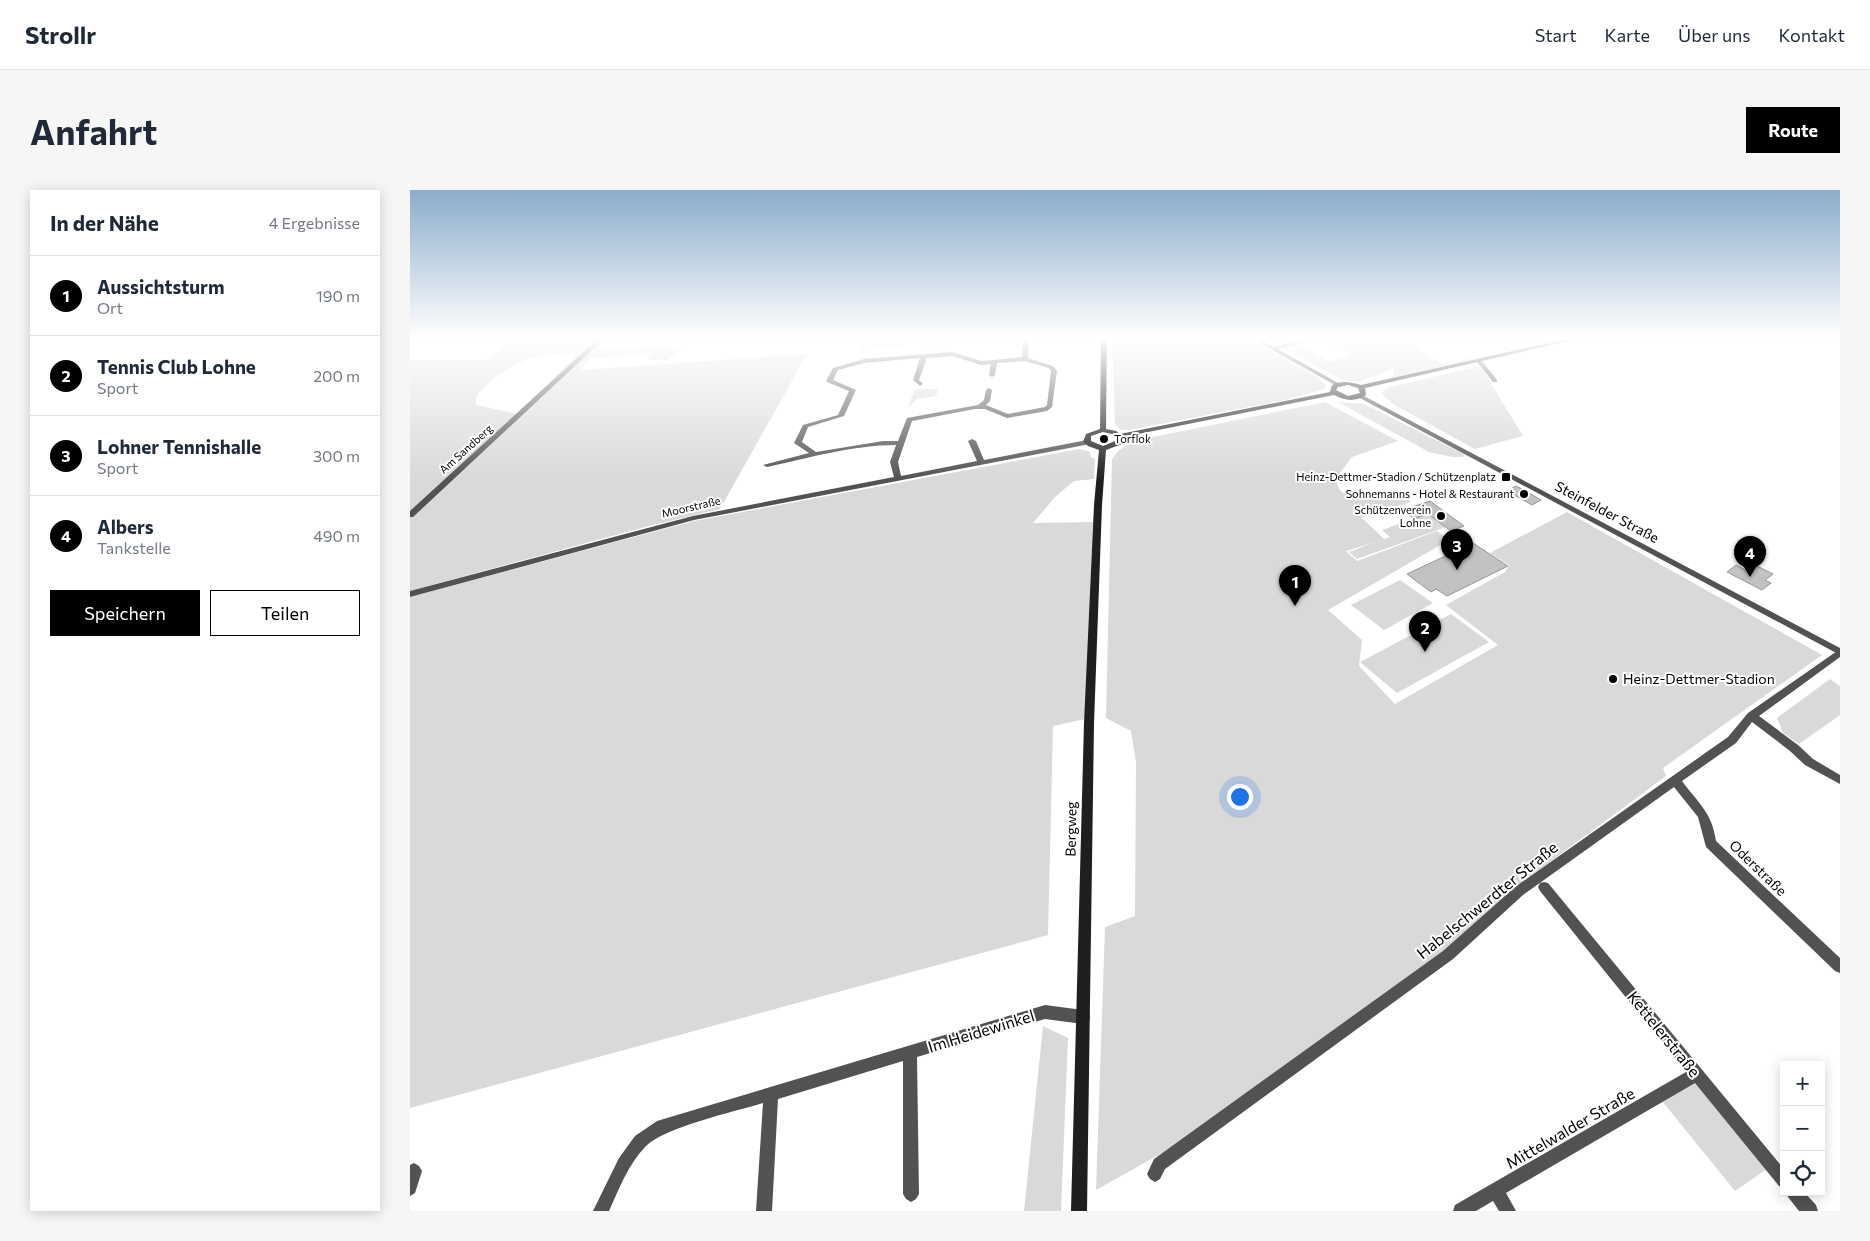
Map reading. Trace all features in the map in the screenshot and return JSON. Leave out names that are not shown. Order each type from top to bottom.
[{"type":"main road","points":[[1102,430],[1103,385]]},
{"type":"main road","points":[[1335,393],[1333,388],[1337,385]]},
{"type":"main road","points":[[1352,385],[1361,388],[1376,385]]},
{"type":"main road","points":[[1360,396],[1364,392],[1361,388]]},
{"type":"main road","name":"Steinfelder Straße","points":[[1119,436],[1335,393],[1346,398],[1360,396]]},
{"type":"main road","points":[[1102,430],[1114,432],[1119,436],[1120,439],[1117,444],[1103,448],[1092,446],[1087,442],[1088,435],[1102,430]]},
{"type":"main road","name":"Bergweg","points":[[1079,1211],[1089,722],[1098,505],[1103,448]]},
{"type":"street","name":"Am Sandberg","points":[[410,515],[551,385]]},
{"type":"street","points":[[815,454],[798,442],[806,426],[841,416],[853,392],[850,388],[840,385]]},
{"type":"street","points":[[898,478],[894,462],[909,419],[981,406],[1007,416],[1048,409],[1050,406],[1052,385]]},
{"type":"street","points":[[981,406],[986,401],[989,390]]},
{"type":"street","name":"Steinfelder Straße","points":[[1360,396],[1840,652]]},
{"type":"street","points":[[972,441],[981,462]]},
{"type":"street","name":"Moorstraße","points":[[410,594],[684,520],[1087,442]]},
{"type":"street","points":[[767,465],[815,454],[883,443],[900,443]]},
{"type":"street","name":"Habelschwerdter Straße","points":[[1155,1174],[1159,1164],[1448,955],[1519,891],[1732,740],[1752,716],[1840,652]]},
{"type":"street","points":[[1752,716],[1809,762],[1840,780]]},
{"type":"street","name":"Oderstraße","points":[[1675,780],[1704,815],[1709,826],[1710,843],[1840,967]]},
{"type":"street","name":"Kettelerstraße","points":[[1544,887],[1780,1176]]},
{"type":"street","name":"Im Heidewinkel","points":[[601,1211],[624,1163],[640,1141],[662,1126],[1045,1012],[1083,1017]]},
{"type":"street","name":"Im Heidewinkel","points":[[910,1052],[911,1194]]},
{"type":"street","name":"Mittelwalder Straße","points":[[1461,1211],[1696,1074]]},
{"type":"street","points":[[764,1211],[771,1094]]},
{"type":"street","points":[[410,1188],[414,1171]]},
{"type":"street","points":[[1496,1192],[1508,1211]]},
{"type":"street","points":[[1797,1196],[1810,1211]]},
{"type":"shaded area","points":[[410,385],[487,385],[476,397],[476,405],[517,414],[547,385],[790,385],[720,509],[645,527],[410,591]]},
{"type":"shaded area","points":[[1114,385],[1326,385],[1324,389],[1285,400],[1129,430],[1121,430],[1115,424]]},
{"type":"shaded area","points":[[1400,385],[1492,385],[1523,436],[1475,449],[1393,404],[1381,393],[1390,387]]},
{"type":"shaded area","points":[[915,389],[938,389],[936,396],[917,399],[908,407]]},
{"type":"shaded area","points":[[1325,402],[1398,441],[1352,457],[1336,478],[1339,489],[1350,496],[1366,496],[1396,491],[1411,502],[1361,517],[1384,539],[1390,537],[1382,530],[1428,514],[1446,527],[1357,559],[1349,552],[1375,542],[1346,551],[1357,561],[1437,531],[1449,540],[1328,610],[1362,640],[1359,666],[1395,704],[1498,645],[1446,605],[1505,572],[1509,565],[1490,553],[1567,512],[1822,655],[1663,768],[1666,776],[1504,896],[1440,955],[1178,1144],[1096,1190],[1105,927],[1135,916],[1136,762],[1131,731],[1106,718],[1112,459],[1118,451],[1133,441]]},
{"type":"shaded area","points":[[1338,402],[1364,404],[1464,454],[1463,457],[1452,457],[1429,452]]},
{"type":"shaded area","points":[[1079,449],[1089,451],[1091,457],[1095,459],[1094,479],[1074,481],[1056,496],[1033,523],[1093,522],[1085,719],[1053,726],[1048,935],[410,1108],[410,597],[694,521]]},
{"type":"shaded area","points":[[1400,580],[1433,603],[1384,630],[1351,605]]},
{"type":"shaded area","points":[[1451,614],[1489,642],[1397,693],[1360,662]]},
{"type":"shaded area","points":[[1830,679],[1840,686],[1840,715],[1799,744],[1783,733],[1777,718]]},
{"type":"shaded area","points":[[1043,1026],[1068,1038],[1061,1211],[1024,1211]]},
{"type":"shaded area","points":[[1696,1074],[1771,1166],[1735,1191],[1658,1096]]},
{"type":"building","name":"Sohnemanns - Hotel & Restaurant","points":[[1516,486],[1541,500],[1532,505],[1507,491]]},
{"type":"building","name":"Schützenverein Lohne","points":[[1430,501],[1464,526],[1451,531],[1428,514],[1414,519],[1403,510]]},
{"type":"building","points":[[1473,543],[1508,566],[1447,596],[1436,589],[1431,592],[1407,574]]},
{"type":"building","points":[[1736,565],[1747,571],[1755,565],[1773,574],[1765,580],[1771,583],[1762,590],[1727,572]]},
{"type":"place","name":"Torflok","points":[[1104,439]]},
{"type":"place","name":"Heinz-Dettmer-Stadion / Schützenplatz","points":[[1506,477]]},
{"type":"place","name":"Sohnemanns - Hotel & Restaurant","points":[[1524,494]]},
{"type":"place","name":"Schützenverein Lohne","points":[[1441,516]]},
{"type":"place","name":"Lohner Tennishalle","points":[[1457,570]]},
{"type":"place","name":"Albers","points":[[1750,577]]},
{"type":"place","name":"Aussichtsturm","points":[[1295,606]]},
{"type":"place","name":"Tennis Club Lohne","points":[[1425,652]]},
{"type":"place","name":"Heinz-Dettmer-Stadion","points":[[1613,679]]}]
